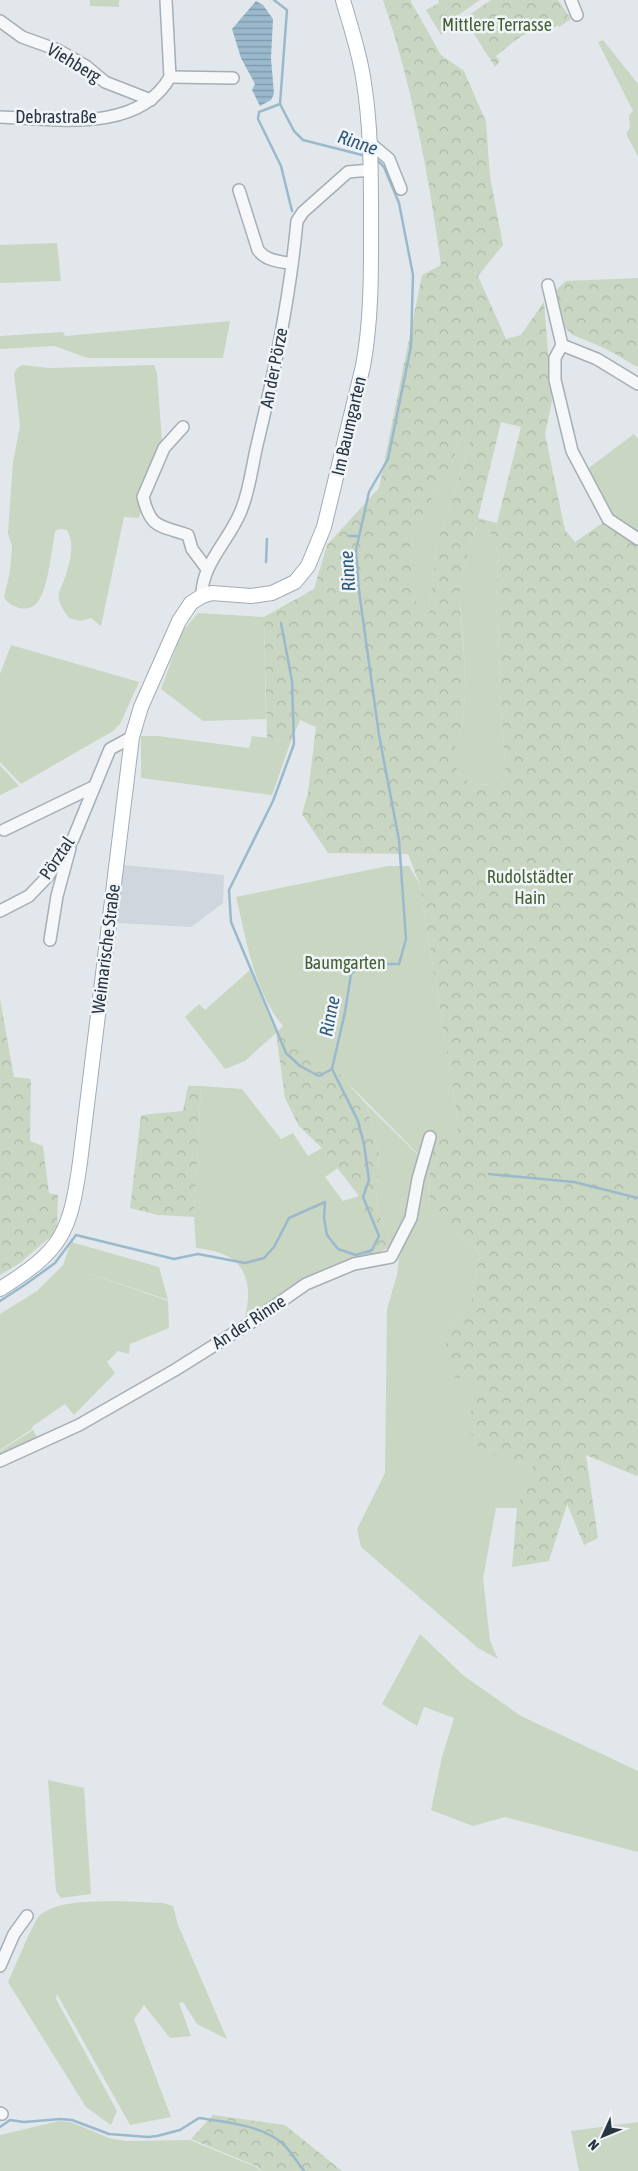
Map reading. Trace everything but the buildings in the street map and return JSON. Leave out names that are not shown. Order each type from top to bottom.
[{"type":"main road","name":"Im Baumgarten","points":[[202,596],[215,593],[251,596],[272,593],[295,582],[300,577],[314,555],[324,527],[348,432],[367,344],[371,277],[370,157],[362,70],[343,0]]},
{"type":"main road","name":"Weimarische Straße","points":[[0,1289],[33,1268],[46,1256],[67,1226],[73,1206],[132,737],[141,707],[179,621],[192,603],[202,596]]},
{"type":"street","points":[[166,0],[170,77],[233,78]]},
{"type":"street","points":[[571,0],[577,15]]},
{"type":"street","name":"Viehberg","points":[[0,21],[22,37],[58,50],[86,66],[105,82],[151,100]]},
{"type":"street","name":"Debrastraße","points":[[0,117],[87,121],[122,113],[151,100],[170,77]]},
{"type":"street","points":[[370,157],[389,160],[401,189]]},
{"type":"street","name":"An der Pörze","points":[[202,596],[202,581],[207,568],[230,533],[242,508],[276,363],[297,221],[303,212],[348,172],[370,157]]},
{"type":"street","points":[[240,190],[258,250],[262,257],[292,264]]},
{"type":"street","points":[[548,285],[562,346],[555,358],[555,380],[572,451],[608,519],[638,539]]},
{"type":"street","points":[[562,346],[597,359],[638,384]]},
{"type":"street","points":[[183,427],[164,448],[143,497],[149,518],[154,524],[188,535],[192,549],[207,568]]},
{"type":"street","name":"Pörztal","points":[[0,912],[28,896],[48,876],[73,839],[110,749],[132,737]]},
{"type":"street","points":[[4,830],[93,787]]},
{"type":"street","points":[[50,940],[57,896],[73,839]]},
{"type":"street","name":"An der Rinne","points":[[0,1462],[79,1425],[159,1379],[253,1321],[306,1284],[354,1264],[391,1257],[411,1218],[418,1179],[430,1137]]},
{"type":"street","points":[[0,1966],[14,1934],[27,1916]]},
{"type":"shaded area","points":[[124,865],[224,875],[223,903],[191,927],[117,923]]},
{"type":"green space","points":[[90,0],[119,0],[119,7],[90,6]]},
{"type":"green space","name":"Rudolstädter Hain","points":[[383,0],[410,0],[441,55],[464,71],[486,122],[490,177],[503,245],[478,276],[506,339],[521,335],[544,302],[552,401],[545,434],[565,530],[575,542],[607,520],[638,541],[638,1473],[637,1476],[586,1455],[598,1538],[584,1545],[567,1504],[549,1561],[512,1567],[517,1508],[533,1464],[501,1458],[478,1447],[468,1426],[478,1383],[455,1377],[443,1332],[471,1302],[480,1252],[429,1212],[430,1175],[426,1166],[433,1146],[459,1128],[420,885],[408,854],[328,853],[302,814],[308,793],[316,727],[300,720],[291,741],[267,738],[264,617],[314,589],[327,545],[379,488],[422,275],[441,265],[418,131],[403,65]],"holes":[[[501,422],[521,427],[497,523],[478,518]],[[471,426],[470,440],[453,500],[438,540],[428,616],[417,614],[410,548],[424,511],[452,466],[458,443]],[[478,522],[487,524],[499,553],[497,583],[500,691],[506,780],[505,782],[486,785],[474,784],[464,778],[459,773],[454,759],[462,725],[465,700],[464,651],[460,608],[460,588],[465,563]]]},
{"type":"green space","points":[[438,0],[480,0],[457,16],[458,19],[453,23],[450,19],[445,20],[443,24],[448,31],[441,35],[426,10],[439,3]]},
{"type":"green space","name":"Mittlere Terrasse","points":[[491,0],[558,0],[571,19],[559,27],[558,25],[554,27],[551,24],[537,33],[534,29],[517,39],[496,56],[500,61],[495,67],[471,29],[461,34],[454,25]]},
{"type":"green space","points":[[603,40],[638,84],[638,156],[626,134],[630,128],[629,115],[633,111],[598,42]]},
{"type":"green space","points":[[57,243],[61,281],[0,283],[0,245]]},
{"type":"green space","points":[[638,278],[638,367],[604,348],[573,335],[565,328],[555,291],[566,281]]},
{"type":"green space","points":[[230,321],[223,358],[88,358],[54,346],[0,349],[0,336],[63,332],[65,336]]},
{"type":"green space","points":[[22,365],[49,368],[154,365],[157,373],[162,442],[139,518],[124,517],[101,626],[91,618],[81,621],[69,618],[60,603],[59,592],[71,556],[71,542],[67,530],[60,529],[55,531],[47,577],[42,594],[37,602],[30,607],[22,609],[10,604],[4,597],[10,571],[12,546],[8,533],[13,462],[20,426],[14,374],[17,368]]},
{"type":"green space","points":[[472,425],[470,440],[453,500],[438,540],[428,616],[416,614],[410,548],[424,511],[452,466],[458,443]]},
{"type":"green space","points":[[634,434],[638,439],[638,536],[612,519],[586,470]]},
{"type":"green space","points":[[478,522],[487,524],[499,553],[497,583],[500,691],[506,780],[505,782],[486,785],[469,782],[459,773],[455,767],[454,760],[455,746],[462,726],[465,699],[460,588],[465,563]]},
{"type":"green space","points":[[198,613],[264,617],[266,719],[203,721],[161,689],[182,632]]},
{"type":"green space","points":[[11,645],[139,682],[120,724],[113,731],[21,784],[0,762],[0,674]]},
{"type":"green space","points":[[141,736],[158,736],[249,748],[252,736],[291,741],[272,795],[141,778]]},
{"type":"green space","points":[[0,765],[19,786],[0,795]]},
{"type":"green space","name":"Baumgarten","points":[[388,866],[409,866],[420,885],[459,1128],[420,1156],[336,1071],[327,1070],[304,1048],[275,1016],[263,994],[253,967],[236,897]]},
{"type":"green space","points":[[250,970],[276,1033],[245,1061],[225,1069],[185,1017],[199,1004],[205,1010]]},
{"type":"green space","points":[[0,999],[14,1077],[31,1079],[30,1141],[43,1146],[49,1193],[58,1195],[57,1231],[20,1263],[0,1275]]},
{"type":"green space","points":[[284,1025],[327,1070],[336,1070],[367,1105],[379,1155],[376,1207],[392,1246],[372,1256],[353,1258],[354,1249],[367,1246],[374,1237],[359,1196],[322,1148],[299,1126],[285,1098],[276,1033]]},
{"type":"green space","points":[[188,1086],[201,1086],[194,1217],[158,1215],[130,1208],[141,1115],[183,1111]]},
{"type":"green space","points":[[201,1086],[242,1089],[281,1139],[293,1133],[308,1156],[322,1148],[338,1168],[325,1177],[343,1201],[359,1196],[374,1237],[367,1246],[355,1249],[353,1258],[306,1280],[245,1319],[248,1294],[243,1271],[238,1264],[224,1254],[196,1248],[194,1217]]},
{"type":"green space","points":[[367,1105],[420,1157],[407,1217],[392,1246],[376,1207],[379,1155]]},
{"type":"green space","points":[[426,1166],[430,1175],[429,1212],[480,1252],[471,1302],[443,1332],[478,1383],[501,1458],[533,1464],[517,1508],[496,1508],[483,1578],[490,1641],[498,1659],[478,1648],[361,1547],[357,1529],[385,1473],[387,1309],[397,1275],[399,1258],[414,1220]]},
{"type":"green space","points":[[71,1242],[159,1267],[168,1300],[70,1267],[168,1301],[169,1328],[130,1344],[129,1354],[118,1351],[107,1362],[115,1373],[74,1415],[65,1404],[0,1450],[0,1314],[37,1291],[63,1265]]},
{"type":"green space","points":[[33,1430],[40,1442],[0,1460],[0,1451]]},
{"type":"green space","points":[[420,1634],[464,1676],[521,1716],[638,1771],[638,1852],[505,1817],[473,1826],[431,1810],[442,1757],[454,1718],[424,1707],[417,1726],[382,1704]]},
{"type":"green space","points":[[48,1780],[84,1788],[91,1894],[61,1898],[56,1891]]},
{"type":"green space","points":[[115,1901],[163,1903],[173,1906],[178,1925],[227,2039],[197,2024],[183,2002],[179,2003],[191,2036],[170,2038],[144,2005],[134,2019],[171,2117],[130,2125],[57,1994],[56,1999],[117,2111],[111,2125],[86,2107],[8,1982],[28,1936],[40,1915],[66,1904]]},
{"type":"green space","points":[[213,2115],[285,2125],[342,2171],[262,2171],[256,2166],[191,2139]]},
{"type":"green space","points":[[59,2121],[71,2122],[109,2138],[125,2141],[190,2140],[256,2167],[261,2171],[0,2171],[0,2135]]},
{"type":"green space","points":[[638,2122],[638,2171],[579,2171],[571,2131]]},
{"type":"water","points":[[256,1],[263,5],[273,19],[271,58],[274,94],[271,100],[260,106],[252,90],[255,84],[241,58],[232,29]]},
{"type":"waterway","name":"Rinne","points":[[274,0],[287,10],[280,104],[294,131],[303,140],[366,156]]},
{"type":"waterway","name":"Rinne","points":[[280,104],[259,112],[258,119],[281,166],[292,211]]},
{"type":"waterway","name":"Rinne","points":[[0,1301],[55,1263],[76,1235],[174,1259],[198,1254],[245,1263],[264,1258],[274,1247],[289,1218],[325,1202],[324,1218],[327,1235],[338,1249],[356,1255],[372,1250],[379,1236],[363,1197],[369,1180],[364,1144],[358,1121],[332,1069],[345,1012],[351,974],[363,964],[399,964],[406,939],[399,840],[379,735],[359,591],[356,550],[369,492],[388,459],[411,346],[413,275],[399,203],[384,167],[376,159]]},
{"type":"waterway","points":[[349,536],[359,536]]},
{"type":"waterway","name":"Rinne","points":[[266,562],[267,539]]},
{"type":"waterway","name":"Rinne","points":[[281,623],[292,681],[294,744],[273,801],[229,890],[231,922],[286,1053],[300,1066],[319,1076],[332,1069]]},
{"type":"waterway","points":[[489,1174],[574,1182],[638,1198]]},
{"type":"waterway","points":[[0,2127],[10,2120],[24,2122],[61,2119],[72,2120],[109,2134],[148,2137],[180,2130],[199,2118],[242,2125],[264,2132],[282,2143],[304,2171]]}]
